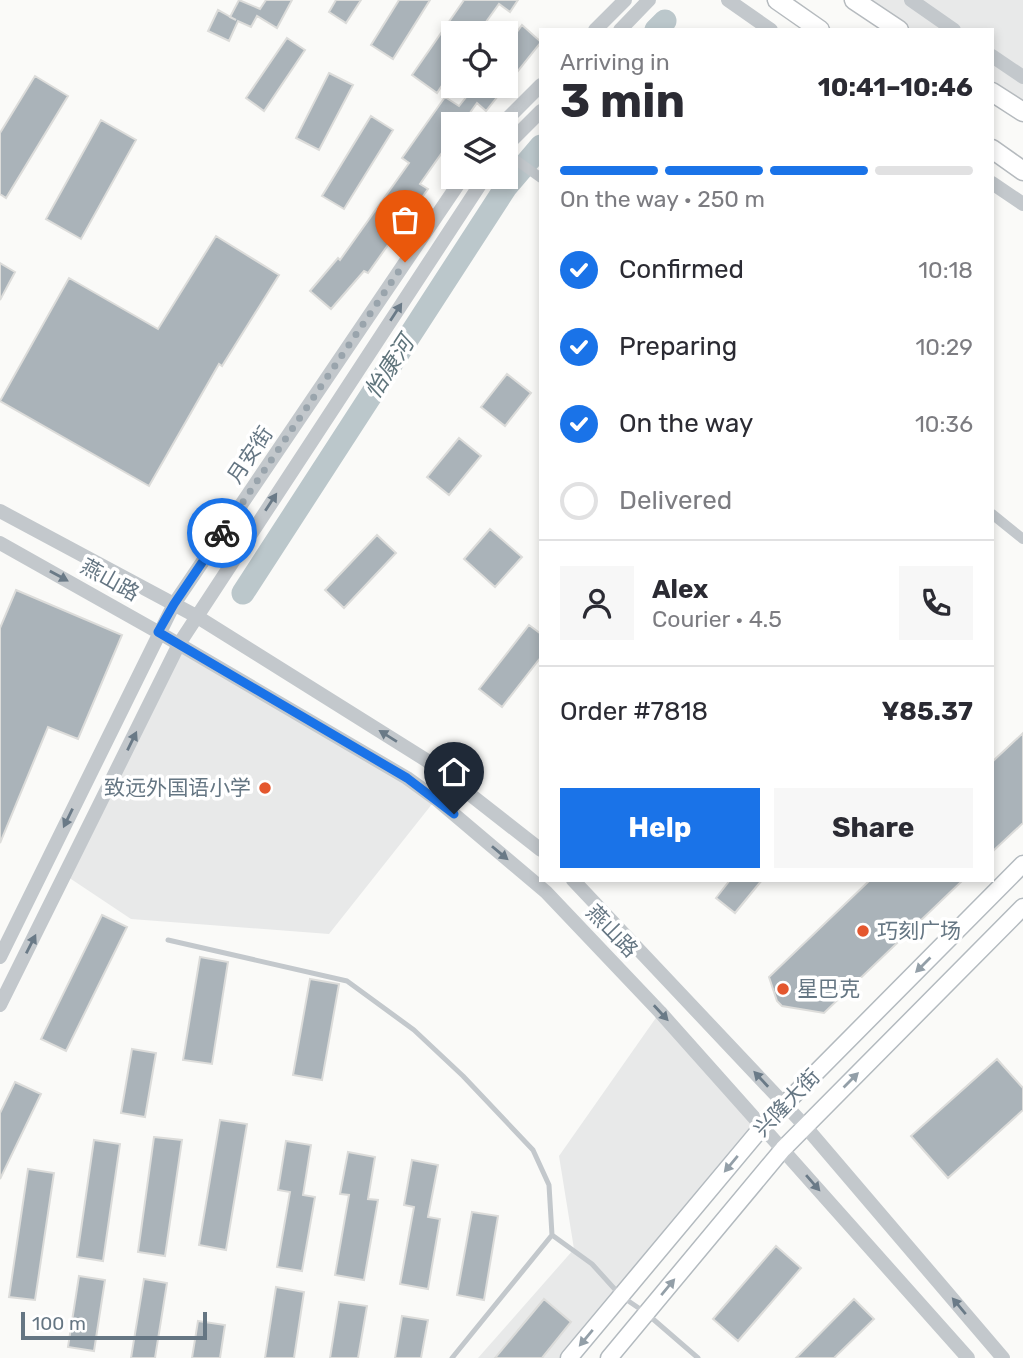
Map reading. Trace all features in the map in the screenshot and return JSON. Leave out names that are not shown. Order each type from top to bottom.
[{"type":"main road","points":[[777,0],[817,28]]},
{"type":"main road","points":[[854,0],[896,28]]},
{"type":"main road","points":[[994,93],[1023,112]]},
{"type":"main road","points":[[994,150],[1023,170]]},
{"type":"main road","name":"兴隆大街","points":[[569,1358],[763,1126],[1023,864]]},
{"type":"main road","name":"兴隆大街","points":[[609,1358],[783,1149],[1023,907]]},
{"type":"street","points":[[597,28],[625,0]]},
{"type":"street","points":[[622,28],[649,0]]},
{"type":"street","points":[[728,0],[768,28]]},
{"type":"street","points":[[911,0],[951,28]]},
{"type":"street","points":[[994,57],[1023,76]]},
{"type":"street","points":[[514,112],[539,87]]},
{"type":"street","points":[[518,134],[539,113]]},
{"type":"street","points":[[518,162],[539,177]]},
{"type":"street","points":[[994,184],[1023,204]]},
{"type":"street","name":"月安街","points":[[0,957],[174,604],[455,189]]},
{"type":"street","points":[[0,1005],[179,644],[477,189]]},
{"type":"street","name":"燕山路","points":[[0,511],[196,616],[426,760],[539,848]]},
{"type":"street","points":[[994,516],[1023,539]]},
{"type":"street","name":"燕山路","points":[[0,542],[407,778],[436,799],[546,892],[660,1012],[968,1358]]},
{"type":"street","name":"燕山路","points":[[575,882],[805,1126],[1003,1358]]},
{"type":"lane","points":[[168,940],[347,981],[414,1030],[463,1076],[533,1150],[549,1185],[552,1235],[452,1358]]},
{"type":"lane","points":[[552,1235],[592,1264],[621,1296],[646,1313],[698,1358]]},
{"type":"shaded area","points":[[854,0],[1023,0],[1023,112],[994,93],[994,28],[896,28]]},
{"type":"shaded area","name":"致远外国语小学","points":[[179,644],[436,799],[329,934],[131,919],[65,875]]},
{"type":"shaded area","points":[[660,1012],[763,1126],[569,1358],[478,1358],[574,1249],[559,1156]]},
{"type":"building","points":[[239,0],[260,9],[266,0],[292,0],[277,28],[257,16],[251,27],[238,21],[229,41],[208,31],[218,10],[230,17]]},
{"type":"building","points":[[336,0],[361,0],[346,23],[329,12]]},
{"type":"building","points":[[399,0],[430,0],[393,59],[371,45]]},
{"type":"building","points":[[464,0],[518,0],[510,12],[499,4],[487,21],[449,21]]},
{"type":"building","points":[[522,25],[539,40],[539,45],[518,71],[518,30]]},
{"type":"building","points":[[441,33],[441,87],[437,93],[412,75]]},
{"type":"building","points":[[287,38],[305,50],[264,111],[246,98]]},
{"type":"building","points":[[329,73],[353,85],[319,150],[296,138]]},
{"type":"building","points":[[35,76],[68,96],[6,198],[0,194],[0,133]]},
{"type":"building","points":[[444,98],[459,106],[465,98],[496,98],[486,111],[477,103],[471,112],[441,112],[441,154],[420,184],[428,189],[368,273],[364,271],[331,309],[310,291],[338,258],[340,260],[409,163],[402,158]]},
{"type":"building","points":[[371,116],[393,130],[344,209],[322,196]]},
{"type":"building","points":[[101,120],[136,140],[81,239],[46,219]]},
{"type":"building","points":[[216,236],[279,275],[222,366],[219,364],[149,486],[0,401],[69,278],[158,329]]},
{"type":"building","points":[[0,263],[15,272],[0,300]]},
{"type":"building","points":[[507,374],[531,393],[505,426],[481,407]]},
{"type":"building","points":[[459,438],[481,456],[449,495],[427,477]]},
{"type":"building","points":[[490,529],[522,557],[495,587],[464,559]]},
{"type":"building","points":[[377,535],[396,553],[344,608],[325,590]]},
{"type":"building","points":[[16,590],[122,635],[78,739],[48,727],[0,843],[0,628]]},
{"type":"building","points":[[529,625],[539,632],[539,660],[502,707],[479,689]]},
{"type":"building","points":[[1023,733],[1023,823],[994,850],[994,760]]},
{"type":"building","points":[[728,882],[760,882],[735,913],[716,898]]},
{"type":"building","name":"巧刻广场","points":[[868,882],[961,882],[824,1013],[782,1006],[777,1001],[769,977]]},
{"type":"building","points":[[102,915],[127,927],[66,1051],[41,1039]]},
{"type":"building","points":[[200,957],[228,962],[212,1064],[183,1060]]},
{"type":"building","points":[[310,979],[339,984],[322,1080],[293,1075]]},
{"type":"building","points":[[132,1049],[156,1053],[145,1117],[121,1113]]},
{"type":"building","points":[[997,1059],[1023,1088],[1023,1110],[948,1178],[911,1136]]},
{"type":"building","points":[[15,1082],[41,1094],[0,1179],[0,1113]]},
{"type":"building","points":[[220,1120],[247,1124],[226,1250],[199,1245]]},
{"type":"building","points":[[154,1137],[182,1140],[165,1256],[138,1252]]},
{"type":"building","points":[[94,1140],[120,1144],[103,1261],[77,1257]]},
{"type":"building","points":[[286,1141],[311,1145],[303,1195],[315,1197],[302,1271],[277,1267],[290,1192],[278,1190]]},
{"type":"building","points":[[348,1152],[375,1157],[368,1199],[378,1200],[364,1280],[335,1275],[349,1195],[340,1194]]},
{"type":"building","points":[[412,1160],[438,1165],[428,1217],[440,1219],[428,1289],[400,1284],[414,1207],[404,1205]]},
{"type":"building","points":[[28,1169],[54,1173],[35,1300],[9,1297]]},
{"type":"building","points":[[472,1212],[498,1216],[484,1300],[457,1295]]},
{"type":"building","points":[[776,1246],[801,1268],[738,1341],[713,1319]]},
{"type":"building","points":[[79,1276],[105,1280],[94,1351],[68,1347]]},
{"type":"building","points":[[144,1279],[167,1283],[155,1358],[131,1358]]},
{"type":"building","points":[[276,1287],[304,1292],[294,1358],[265,1358]]},
{"type":"building","points":[[544,1299],[571,1322],[542,1358],[495,1358]]},
{"type":"building","points":[[854,1299],[874,1319],[834,1358],[796,1358]]},
{"type":"building","points":[[339,1302],[367,1306],[358,1358],[330,1358]]},
{"type":"building","points":[[402,1316],[428,1320],[421,1358],[395,1358]]},
{"type":"building","points":[[198,1321],[225,1325],[220,1358],[192,1358]]},
{"type":"waterway","name":"怡康河","points":[[658,28],[665,21]]},
{"type":"waterway","name":"怡康河","points":[[243,593],[506,187],[539,148]]},
{"type":"way so far","points":[[222,533],[405,262]]},
{"type":"place","name":"致远外国语小学","points":[[265,788]]},
{"type":"place","name":"巧刻广场","points":[[863,931]]},
{"type":"place","name":"星巴克","points":[[783,989]]},
{"type":"route","points":[[222,533],[158,632],[407,778],[454,814]]}]
